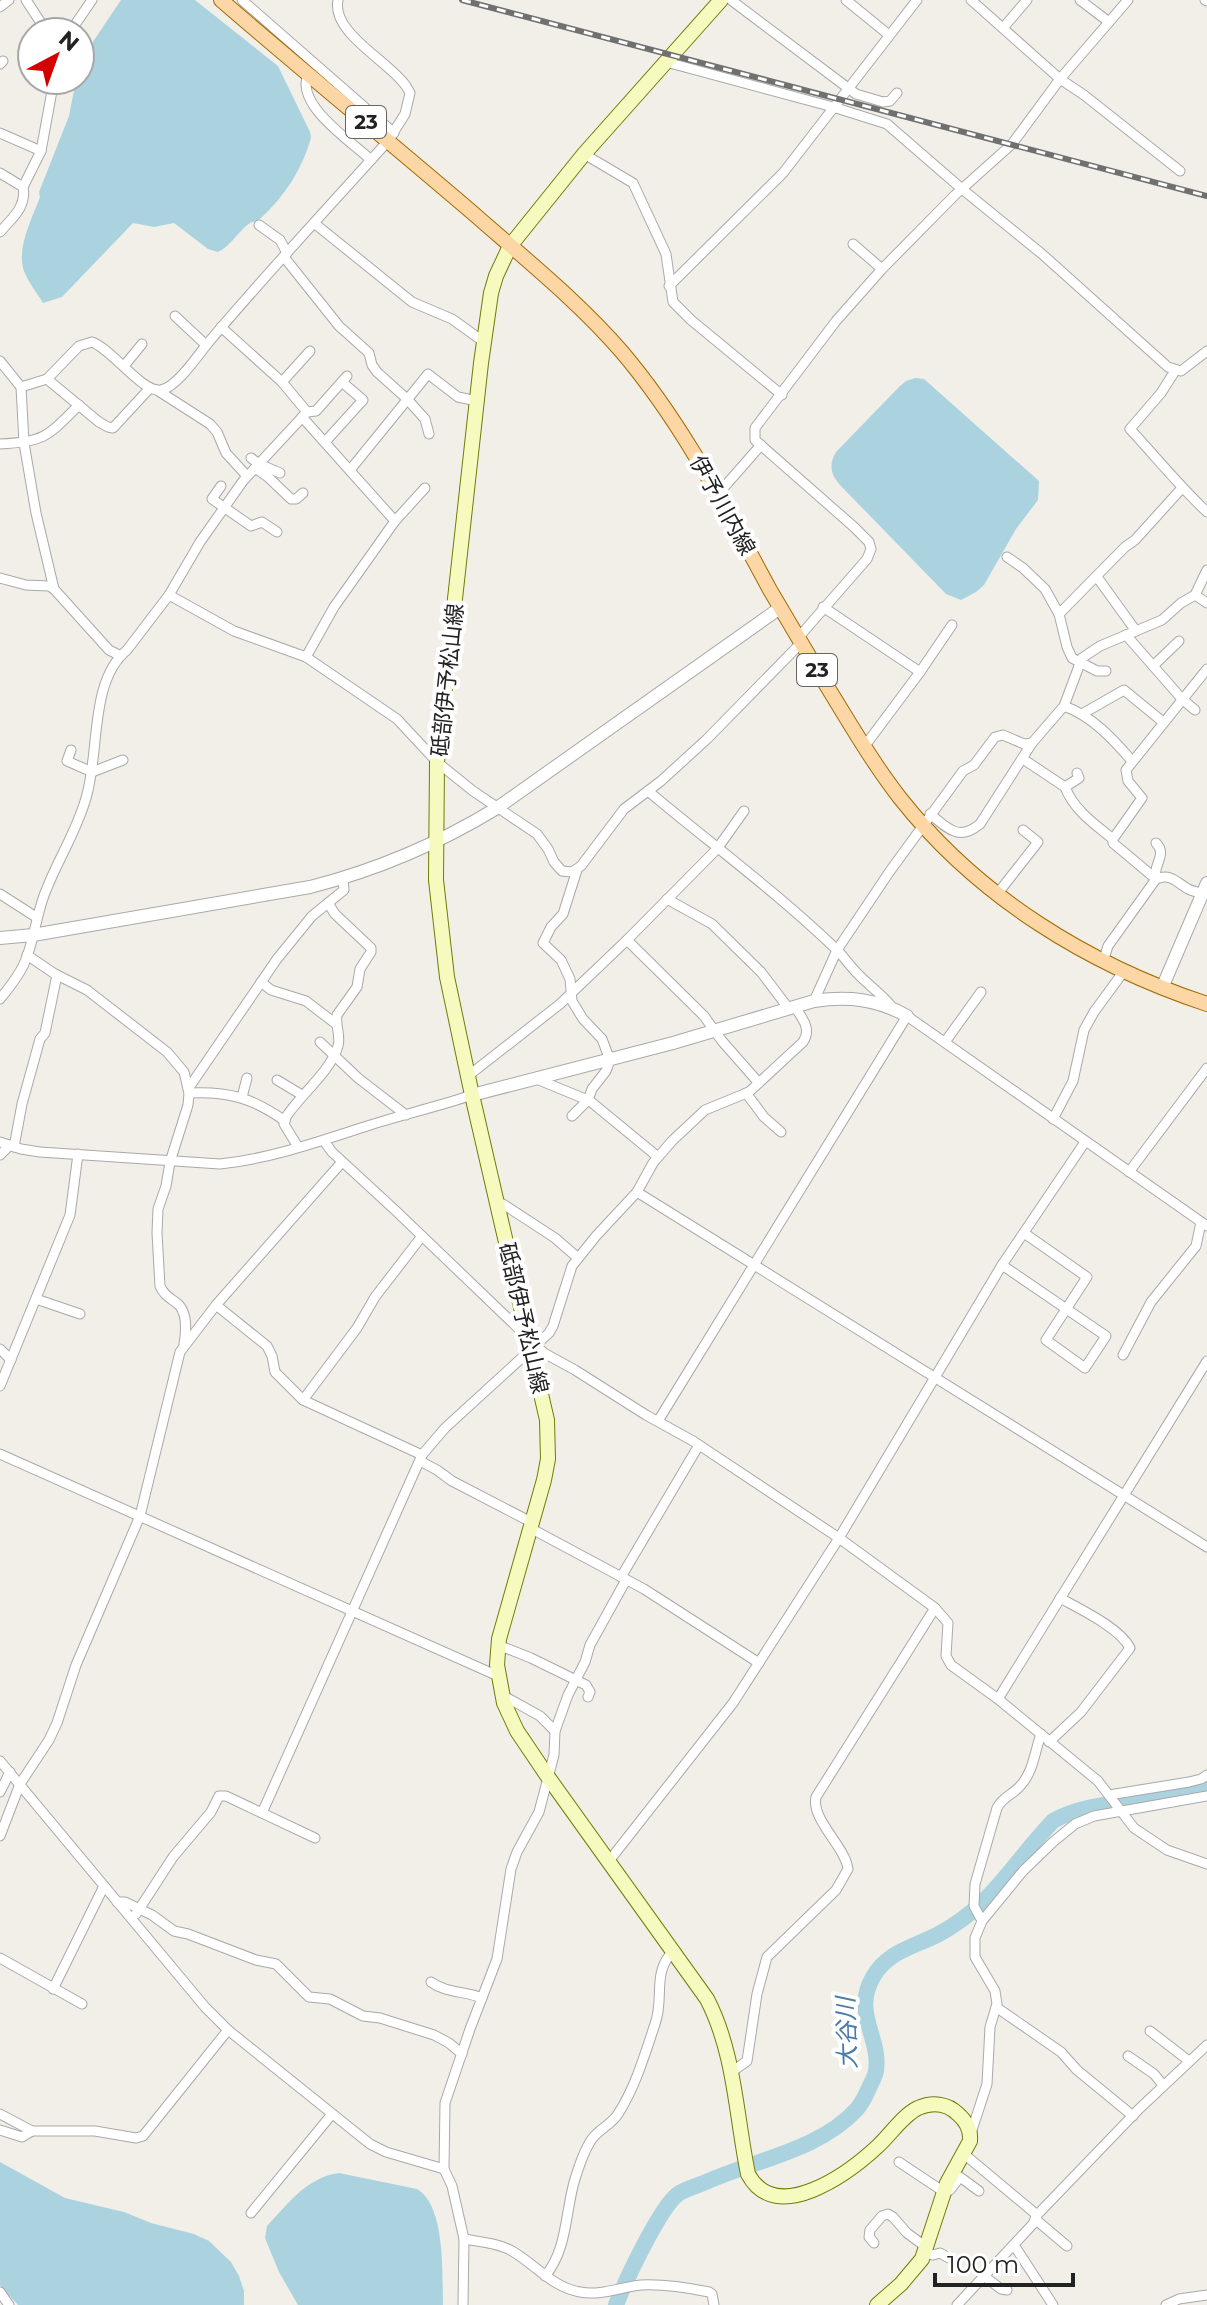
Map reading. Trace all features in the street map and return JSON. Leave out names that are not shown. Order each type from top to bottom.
[{"type":"main road","name":"伊予川内線","points":[[221,0],[308,75],[391,137],[580,309],[620,350],[674,421],[780,608],[864,747],[902,800],[927,819],[959,861],[1034,922],[1103,962],[1207,1004]]},
{"type":"main road","name":"砥部伊予松山線","points":[[721,0],[584,154],[510,246],[491,293],[484,342],[437,762],[435,842],[440,930],[447,977],[547,1420],[544,1480],[498,1645],[498,1676],[502,1695],[517,1731],[700,1986],[719,2023],[748,2174],[758,2188],[773,2196],[798,2196],[846,2171],[879,2145],[907,2115],[922,2107],[947,2106],[961,2116],[971,2133]]},
{"type":"main road","points":[[877,2305],[915,2269],[942,2222],[944,2190],[964,2154],[971,2133]]},
{"type":"street","points":[[0,7],[9,0]]},
{"type":"street","points":[[242,0],[391,137]]},
{"type":"street","points":[[47,379],[99,422],[113,428],[154,389],[163,389],[176,381],[391,137],[405,114],[410,93],[402,80],[356,39],[340,20],[336,9],[338,0]]},
{"type":"street","points":[[731,0],[863,97],[883,102],[890,101],[897,93]]},
{"type":"street","points":[[846,0],[889,35]]},
{"type":"street","points":[[669,286],[783,173],[917,0]]},
{"type":"street","points":[[971,0],[1060,79],[1180,171]]},
{"type":"street","points":[[1003,28],[1027,0]]},
{"type":"street","points":[[1080,0],[1109,22]]},
{"type":"street","points":[[572,1116],[588,1100],[610,1060],[602,1039],[583,1019],[570,994],[570,979],[564,965],[543,943],[551,927],[563,914],[577,870],[624,809],[707,739],[800,640],[823,607],[867,559],[871,549],[869,542],[854,527],[755,440],[755,428],[836,321],[882,269],[1012,144],[1060,79],[1128,0]]},
{"type":"street","points":[[666,62],[887,124],[1042,254],[1168,367],[1175,371],[1185,369],[1207,351]]},
{"type":"street","points":[[308,75],[306,90],[319,114],[371,160]]},
{"type":"street","points":[[2,225],[25,200],[23,187],[41,151],[51,96]]},
{"type":"street","points":[[0,133],[41,151]]},
{"type":"street","points":[[584,154],[633,183],[666,254],[669,286],[673,302],[679,310],[782,395]]},
{"type":"street","points":[[0,173],[23,187]]},
{"type":"street","points":[[314,223],[412,302],[452,319],[484,342]]},
{"type":"street","points":[[259,225],[280,240],[285,255],[339,326],[369,353],[377,372],[425,419],[429,434]]},
{"type":"street","points":[[853,244],[882,269]]},
{"type":"street","points":[[175,316],[206,345]]},
{"type":"street","points":[[221,327],[282,382],[325,442],[395,521]]},
{"type":"street","points":[[21,387],[47,379],[79,346],[98,344],[154,389],[210,424],[226,453],[247,476]]},
{"type":"street","points":[[124,366],[142,344]]},
{"type":"street","points":[[282,382],[310,351]]},
{"type":"street","points":[[0,361],[21,387],[24,443],[54,589]]},
{"type":"street","points":[[1175,371],[1161,393],[1130,429],[1207,512]]},
{"type":"street","points":[[350,470],[428,374],[458,397],[477,401]]},
{"type":"street","points":[[0,999],[19,974],[46,889],[85,802],[92,772],[100,699],[119,655],[127,650],[169,595],[200,542],[255,463],[305,414],[316,411],[345,379],[363,400],[325,442]]},
{"type":"street","points":[[0,444],[24,443],[50,433],[79,405]]},
{"type":"street","points":[[718,494],[761,445]]},
{"type":"street","points":[[255,463],[280,473]]},
{"type":"street","points":[[255,463],[291,499],[303,493]]},
{"type":"street","points":[[221,486],[212,499],[251,526],[262,522],[277,532]]},
{"type":"street","points":[[306,657],[334,607],[395,521],[425,488]]},
{"type":"street","points":[[1059,614],[1135,540],[1182,488]]},
{"type":"street","points":[[1007,557],[1037,581],[1059,614],[1070,654],[1079,663],[1097,671],[1106,671]]},
{"type":"street","points":[[927,819],[958,833],[966,833],[980,824],[1032,743],[1064,706],[1079,663],[1089,652],[1162,620],[1195,595],[1207,570]]},
{"type":"street","points":[[1097,577],[1136,631]]},
{"type":"street","points":[[0,578],[54,589],[109,650],[119,655]]},
{"type":"street","points":[[169,595],[234,631],[306,657],[397,719],[437,762],[537,834],[562,871],[577,870]]},
{"type":"street","points":[[1195,595],[1207,603]]},
{"type":"street","points":[[823,607],[920,672]]},
{"type":"street","points":[[0,938],[282,892],[343,878],[401,858],[464,828],[497,808],[780,608]]},
{"type":"street","points":[[864,747],[952,625]]},
{"type":"street","points":[[1126,635],[1195,710]]},
{"type":"street","points":[[1153,666],[1179,641]]},
{"type":"street","points":[[1113,839],[1142,798],[1126,777],[1126,770],[1182,699],[1206,674]]},
{"type":"street","points":[[1082,714],[1124,690],[1163,722]]},
{"type":"street","points":[[1064,706],[1082,714],[1132,761]]},
{"type":"street","points":[[814,1001],[837,950],[963,771],[974,765],[995,737],[1003,735],[1024,744],[1032,743]]},
{"type":"street","points":[[71,750],[67,761],[92,772],[123,760]]},
{"type":"street","points":[[1023,759],[1065,787],[1081,812],[1156,879]]},
{"type":"street","points":[[1065,787],[1079,778],[1077,773]]},
{"type":"street","points":[[648,791],[766,887],[837,950],[892,1007]]},
{"type":"street","points":[[468,1076],[518,1039],[627,940],[717,849],[744,811]]},
{"type":"street","points":[[998,893],[1038,842],[1023,830]]},
{"type":"street","points":[[1156,843],[1162,852],[1154,872],[1156,879]]},
{"type":"street","points":[[1103,962],[1108,946],[1156,879],[1167,876],[1189,890],[1204,888]]},
{"type":"street","points":[[188,1091],[296,935],[312,916],[344,890],[343,878]]},
{"type":"street","points":[[1162,988],[1204,888]]},
{"type":"street","points":[[0,894],[36,917]]},
{"type":"street","points":[[262,1813],[421,1458],[445,1428],[553,1326],[568,1276],[578,1258],[637,1192],[658,1157],[672,1141],[705,1110],[746,1093],[806,1037],[805,1024],[761,972],[712,924],[667,899]]},
{"type":"street","points":[[298,1147],[285,1121],[334,1055],[339,1042],[337,1015],[357,987],[360,969],[371,952],[371,948],[335,914],[328,903]]},
{"type":"street","points":[[627,940],[704,1016],[758,1082]]},
{"type":"street","points":[[27,955],[57,975],[80,985],[167,1052],[184,1072],[188,1105],[170,1162],[157,1223],[160,1286],[183,1310],[183,1346]]},
{"type":"street","points":[[1053,1119],[1073,1081],[1084,1030],[1124,971]]},
{"type":"street","points":[[0,1155],[8,1144],[40,1039],[45,1033],[57,975]]},
{"type":"street","points":[[261,982],[271,990],[306,1001],[336,1024]]},
{"type":"street","points":[[945,1042],[981,992]]},
{"type":"street","points":[[8,1144],[40,1152],[200,1165],[238,1162],[324,1141],[472,1095],[539,1080],[814,1001],[864,999],[892,1007],[907,1016],[1204,1224],[1196,1246],[1151,1302],[1123,1355]]},
{"type":"street","points":[[658,1421],[907,1016]]},
{"type":"street","points":[[320,1042],[358,1078],[406,1115]]},
{"type":"street","points":[[1129,1172],[1207,1068]]},
{"type":"street","points":[[242,1097],[247,1078]]},
{"type":"street","points":[[277,1080],[302,1095]]},
{"type":"street","points":[[539,1080],[588,1100],[658,1157]]},
{"type":"street","points":[[188,1091],[242,1097],[285,1121]]},
{"type":"street","points":[[746,1093],[764,1117],[781,1132]]},
{"type":"street","points":[[324,1141],[342,1162],[532,1343],[607,1392],[699,1445],[839,1538],[935,1608],[948,1623],[946,1656],[951,1665],[998,1699],[1098,1781],[1134,1828],[1167,1850],[1207,1864]]},
{"type":"street","points":[[609,1861],[733,1703],[839,1538],[1002,1265],[1085,1142]]},
{"type":"street","points":[[0,1386],[70,1215],[78,1154]]},
{"type":"street","points":[[0,1836],[20,1784],[53,1732],[76,1665],[140,1516],[183,1346],[342,1162]]},
{"type":"street","points":[[637,1192],[1207,1547]]},
{"type":"street","points":[[498,1205],[503,1204],[555,1238],[578,1258]]},
{"type":"street","points":[[1002,1265],[1066,1308],[1106,1336],[1085,1368],[1046,1340],[1066,1308],[1087,1277],[1024,1233]]},
{"type":"street","points":[[303,1400],[422,1236]]},
{"type":"street","points":[[36,1299],[80,1314]]},
{"type":"street","points":[[216,1305],[267,1346],[278,1376],[303,1400],[421,1458],[452,1481],[623,1578],[759,1663]]},
{"type":"street","points":[[0,1349],[11,1360]]},
{"type":"street","points":[[998,1699],[1207,1361]]},
{"type":"street","points":[[463,2305],[464,2239],[459,2209],[444,2169],[445,2103],[497,1959],[511,1869],[539,1812],[554,1755],[555,1731],[590,1645],[623,1578],[699,1445]]},
{"type":"street","points":[[0,1454],[498,1676]]},
{"type":"street","points":[[1049,1742],[1081,1712],[1130,1648],[1107,1626],[1060,1598]]},
{"type":"street","points":[[730,2073],[747,2061],[757,1994],[767,1957],[836,1890],[848,1869],[845,1858],[815,1808],[816,1797],[935,1608]]},
{"type":"street","points":[[498,1645],[589,1688],[588,1697]]},
{"type":"street","points":[[502,1695],[540,1716],[555,1731]]},
{"type":"street","points":[[971,2133],[987,2084],[990,2027],[996,2007],[995,1991],[975,1957],[978,1914],[975,1884],[997,1808],[1026,1778],[1041,1734]]},
{"type":"street","points":[[0,1761],[205,2007],[228,2030],[356,2134],[386,2152],[444,2169]]},
{"type":"street","points":[[0,1792],[10,1772]]},
{"type":"street","points":[[1109,1795],[1189,1782],[1207,1775]]},
{"type":"street","points":[[132,1920],[173,1857],[211,1812],[219,1796],[226,1796],[315,1838]]},
{"type":"street","points":[[978,1914],[1075,1824],[1094,1816],[1207,1796]]},
{"type":"street","points":[[53,1989],[104,1886]]},
{"type":"street","points":[[117,1902],[125,1902],[152,1915],[174,1931],[276,1964],[309,1997],[330,1999],[363,2016],[380,2018],[434,2035],[462,2054]]},
{"type":"street","points":[[545,2276],[558,2257],[574,2181],[592,2138],[615,2119],[631,2091],[658,2016],[661,1967],[664,1959],[674,1950]]},
{"type":"street","points":[[0,1958],[82,2004]]},
{"type":"street","points":[[431,1982],[482,1998]]},
{"type":"street","points":[[996,2007],[1061,2052],[1077,2070],[1133,2116]]},
{"type":"street","points":[[0,2114],[32,2131],[95,2131],[136,2138],[143,2136],[228,2030]]},
{"type":"street","points":[[1150,2031],[1189,2061]]},
{"type":"street","points":[[957,2305],[1133,2116],[1207,2045]]},
{"type":"street","points":[[1128,2056],[1154,2074],[1163,2085]]},
{"type":"street","points":[[251,2213],[332,2114]]},
{"type":"street","points":[[0,2130],[22,2137],[32,2131]]},
{"type":"street","points":[[964,2154],[1067,2246]]},
{"type":"street","points":[[899,2162],[944,2190],[950,2190],[960,2177],[979,2191]]},
{"type":"street","points":[[874,2243],[869,2237],[870,2230],[882,2216],[888,2214],[926,2250],[933,2255],[940,2253],[949,2258]]},
{"type":"street","points":[[464,2239],[512,2251],[545,2276],[579,2292],[649,2285],[705,2291],[712,2294],[714,2305]]},
{"type":"street","points":[[1014,2245],[1053,2305]]},
{"type":"street","points":[[984,2276],[1007,2290]]},
{"type":"street","points":[[0,2292],[9,2305]]},
{"type":"street","points":[[1166,2305],[1179,2299],[1207,2295]]},
{"type":"water","points":[[121,0],[195,0],[278,66],[311,138],[298,171],[278,201],[261,218],[248,224],[222,250],[208,249],[174,223],[154,227],[133,223],[62,297],[43,303],[24,271],[23,243],[69,116],[73,96],[96,96],[96,37]]},
{"type":"water","points":[[915,378],[924,379],[1039,481],[1038,500],[1016,529],[984,585],[961,600],[946,594],[839,484],[832,472],[836,452],[899,387]]},
{"type":"water","points":[[0,2162],[65,2198],[124,2212],[209,2241],[231,2262],[239,2276],[244,2305],[18,2305],[0,2285]]},
{"type":"water","points":[[339,2173],[417,2189],[426,2198],[438,2225],[443,2305],[298,2305],[279,2272],[265,2238],[267,2226],[308,2186]]},
{"type":"waterway","name":"大谷川","points":[[616,2305],[653,2229],[678,2194],[825,2135],[857,2109],[876,2071],[875,2047],[866,2014],[867,1990],[886,1962],[901,1951],[956,1924],[973,1911],[1053,1821],[1091,1807],[1207,1787]]},
{"type":"railway","points":[[462,0],[1207,196]]}]
